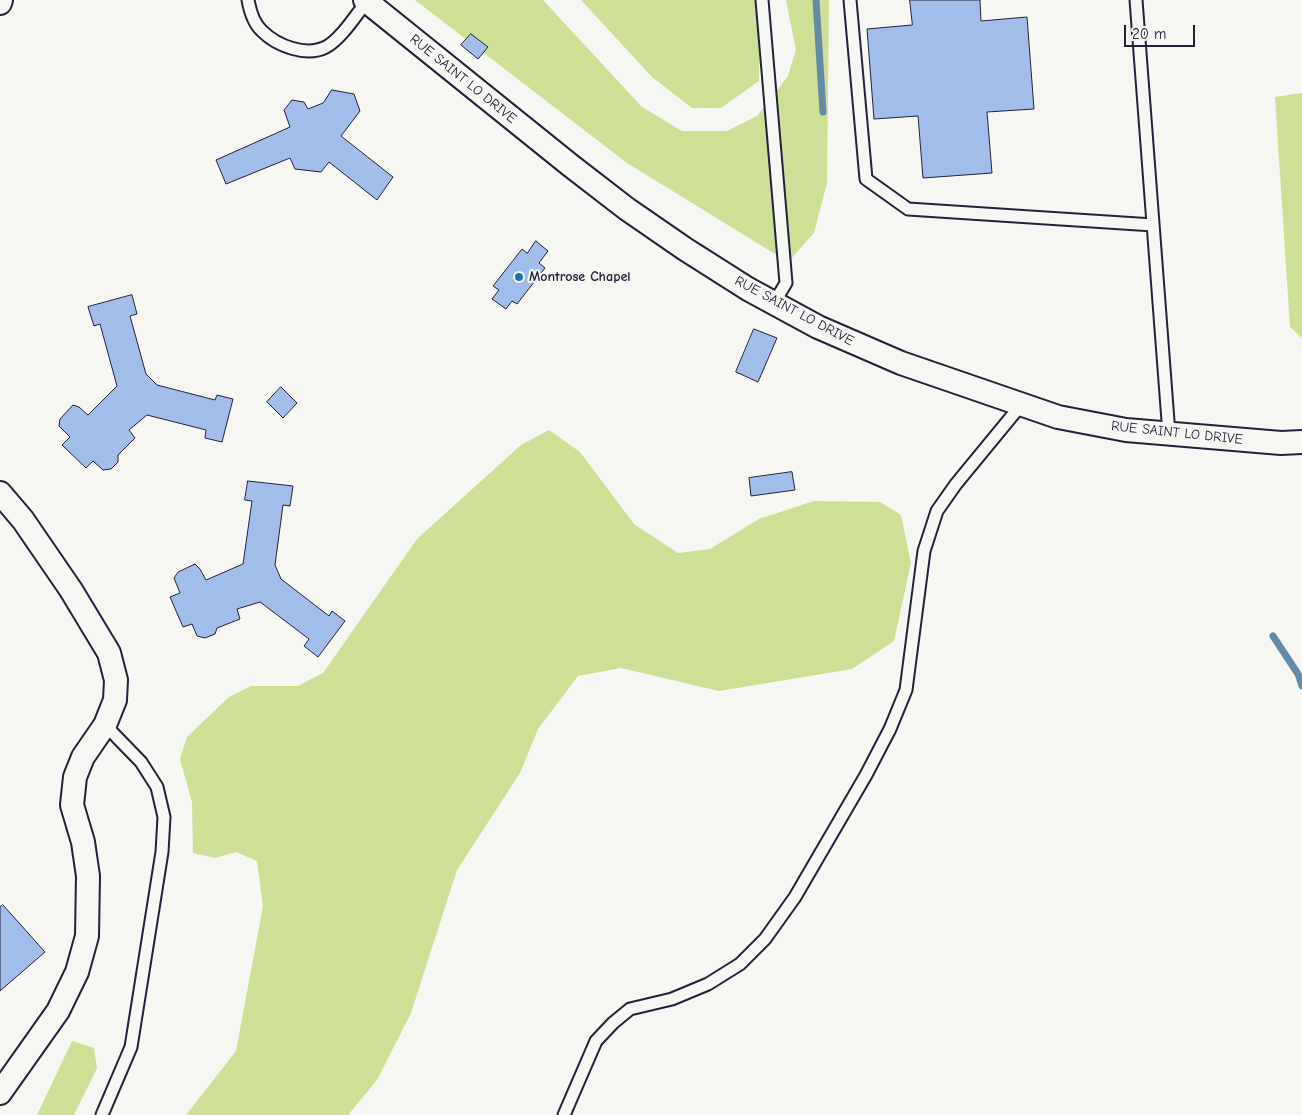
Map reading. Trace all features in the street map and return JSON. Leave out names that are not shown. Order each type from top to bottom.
[{"type":"street","name":"RUE SAINT LO DRIVE","points":[[366,1],[627,209],[748,289],[818,327],[901,363],[1058,417],[1126,430],[1281,443],[1302,442]]},
{"type":"street","points":[[0,493],[23,520],[71,590],[109,653],[116,680],[114,700],[105,725],[83,757],[75,777],[72,805],[83,842],[88,876],[87,936],[77,972],[58,1012],[0,1093]]},
{"type":"lane","points":[[248,0],[254,21],[261,31],[275,42],[300,50],[313,51],[327,46],[343,32],[366,1]]},
{"type":"lane","points":[[762,0],[786,283],[774,303]]},
{"type":"lane","points":[[850,0],[866,179],[908,209],[1153,225]]},
{"type":"lane","points":[[1136,0],[1169,434]]},
{"type":"lane","points":[[564,1115],[596,1041],[613,1023],[630,1010],[672,999],[708,984],[740,964],[765,938],[795,897],[878,752],[906,690],[924,551],[937,511],[956,484],[1021,405]]},
{"type":"lane","points":[[102,1115],[131,1047],[162,852],[164,817],[157,787],[141,762],[105,725]]},
{"type":"green space","points":[[415,0],[543,0],[642,107],[682,131],[727,131],[757,116],[788,76],[796,50],[786,0],[829,0],[827,183],[814,233],[788,262],[627,163]]},
{"type":"green space","points":[[581,0],[759,0],[759,81],[721,108],[692,108],[652,77]]},
{"type":"green space","points":[[1302,93],[1302,338],[1290,327],[1275,97]]},
{"type":"green space","points":[[549,430],[580,452],[634,524],[678,553],[710,549],[759,519],[814,501],[880,502],[901,515],[911,563],[894,641],[852,669],[719,691],[621,668],[578,676],[538,729],[520,773],[457,870],[411,1013],[377,1080],[348,1115],[186,1115],[236,1051],[263,906],[257,861],[236,852],[215,858],[193,853],[192,802],[180,759],[187,737],[229,697],[251,686],[298,686],[323,673],[417,539],[521,445]]},
{"type":"green space","points":[[72,1041],[94,1048],[97,1068],[74,1115],[37,1115]]},
{"type":"building","points":[[910,0],[980,0],[981,21],[1027,17],[1034,109],[987,112],[992,173],[923,178],[918,116],[874,119],[867,29],[912,25]]},
{"type":"building","points":[[471,34],[488,47],[478,59],[461,45]]},
{"type":"building","points":[[332,90],[354,94],[360,111],[341,136],[393,177],[377,200],[329,162],[321,172],[295,169],[290,158],[226,184],[216,160],[290,127],[284,110],[292,100],[304,102],[308,109],[323,103]]},
{"type":"building","name":"Montrose Chapel","points":[[536,241],[548,251],[539,263],[545,268],[517,304],[512,301],[506,309],[492,299],[499,290],[493,286],[522,249],[527,253]]},
{"type":"building","points":[[132,295],[137,314],[130,316],[146,374],[157,385],[215,400],[217,395],[233,399],[222,442],[205,438],[206,430],[147,415],[129,430],[135,438],[118,455],[118,462],[111,469],[103,470],[93,461],[86,468],[62,445],[70,437],[59,426],[60,419],[73,405],[79,407],[88,415],[117,386],[100,324],[94,326],[88,307]]},
{"type":"building","points":[[754,329],[777,338],[758,382],[736,372]]},
{"type":"building","points":[[281,387],[297,403],[283,418],[267,402]]},
{"type":"building","points":[[792,472],[795,490],[751,496],[749,478]]},
{"type":"building","points":[[248,481],[293,486],[290,506],[283,505],[275,565],[281,579],[329,616],[332,611],[345,621],[318,657],[304,646],[309,639],[260,602],[237,609],[240,619],[217,628],[215,634],[205,638],[197,636],[192,624],[183,627],[170,597],[180,593],[174,578],[178,572],[195,564],[206,580],[243,564],[252,501],[245,500]]},
{"type":"building","points":[[3,905],[45,952],[0,991],[0,907]]},
{"type":"waterway","points":[[816,0],[823,112]]},
{"type":"waterway","points":[[1273,636],[1298,674],[1302,686]]},
{"type":"place","name":"Montrose Chapel","points":[[519,277]]}]
